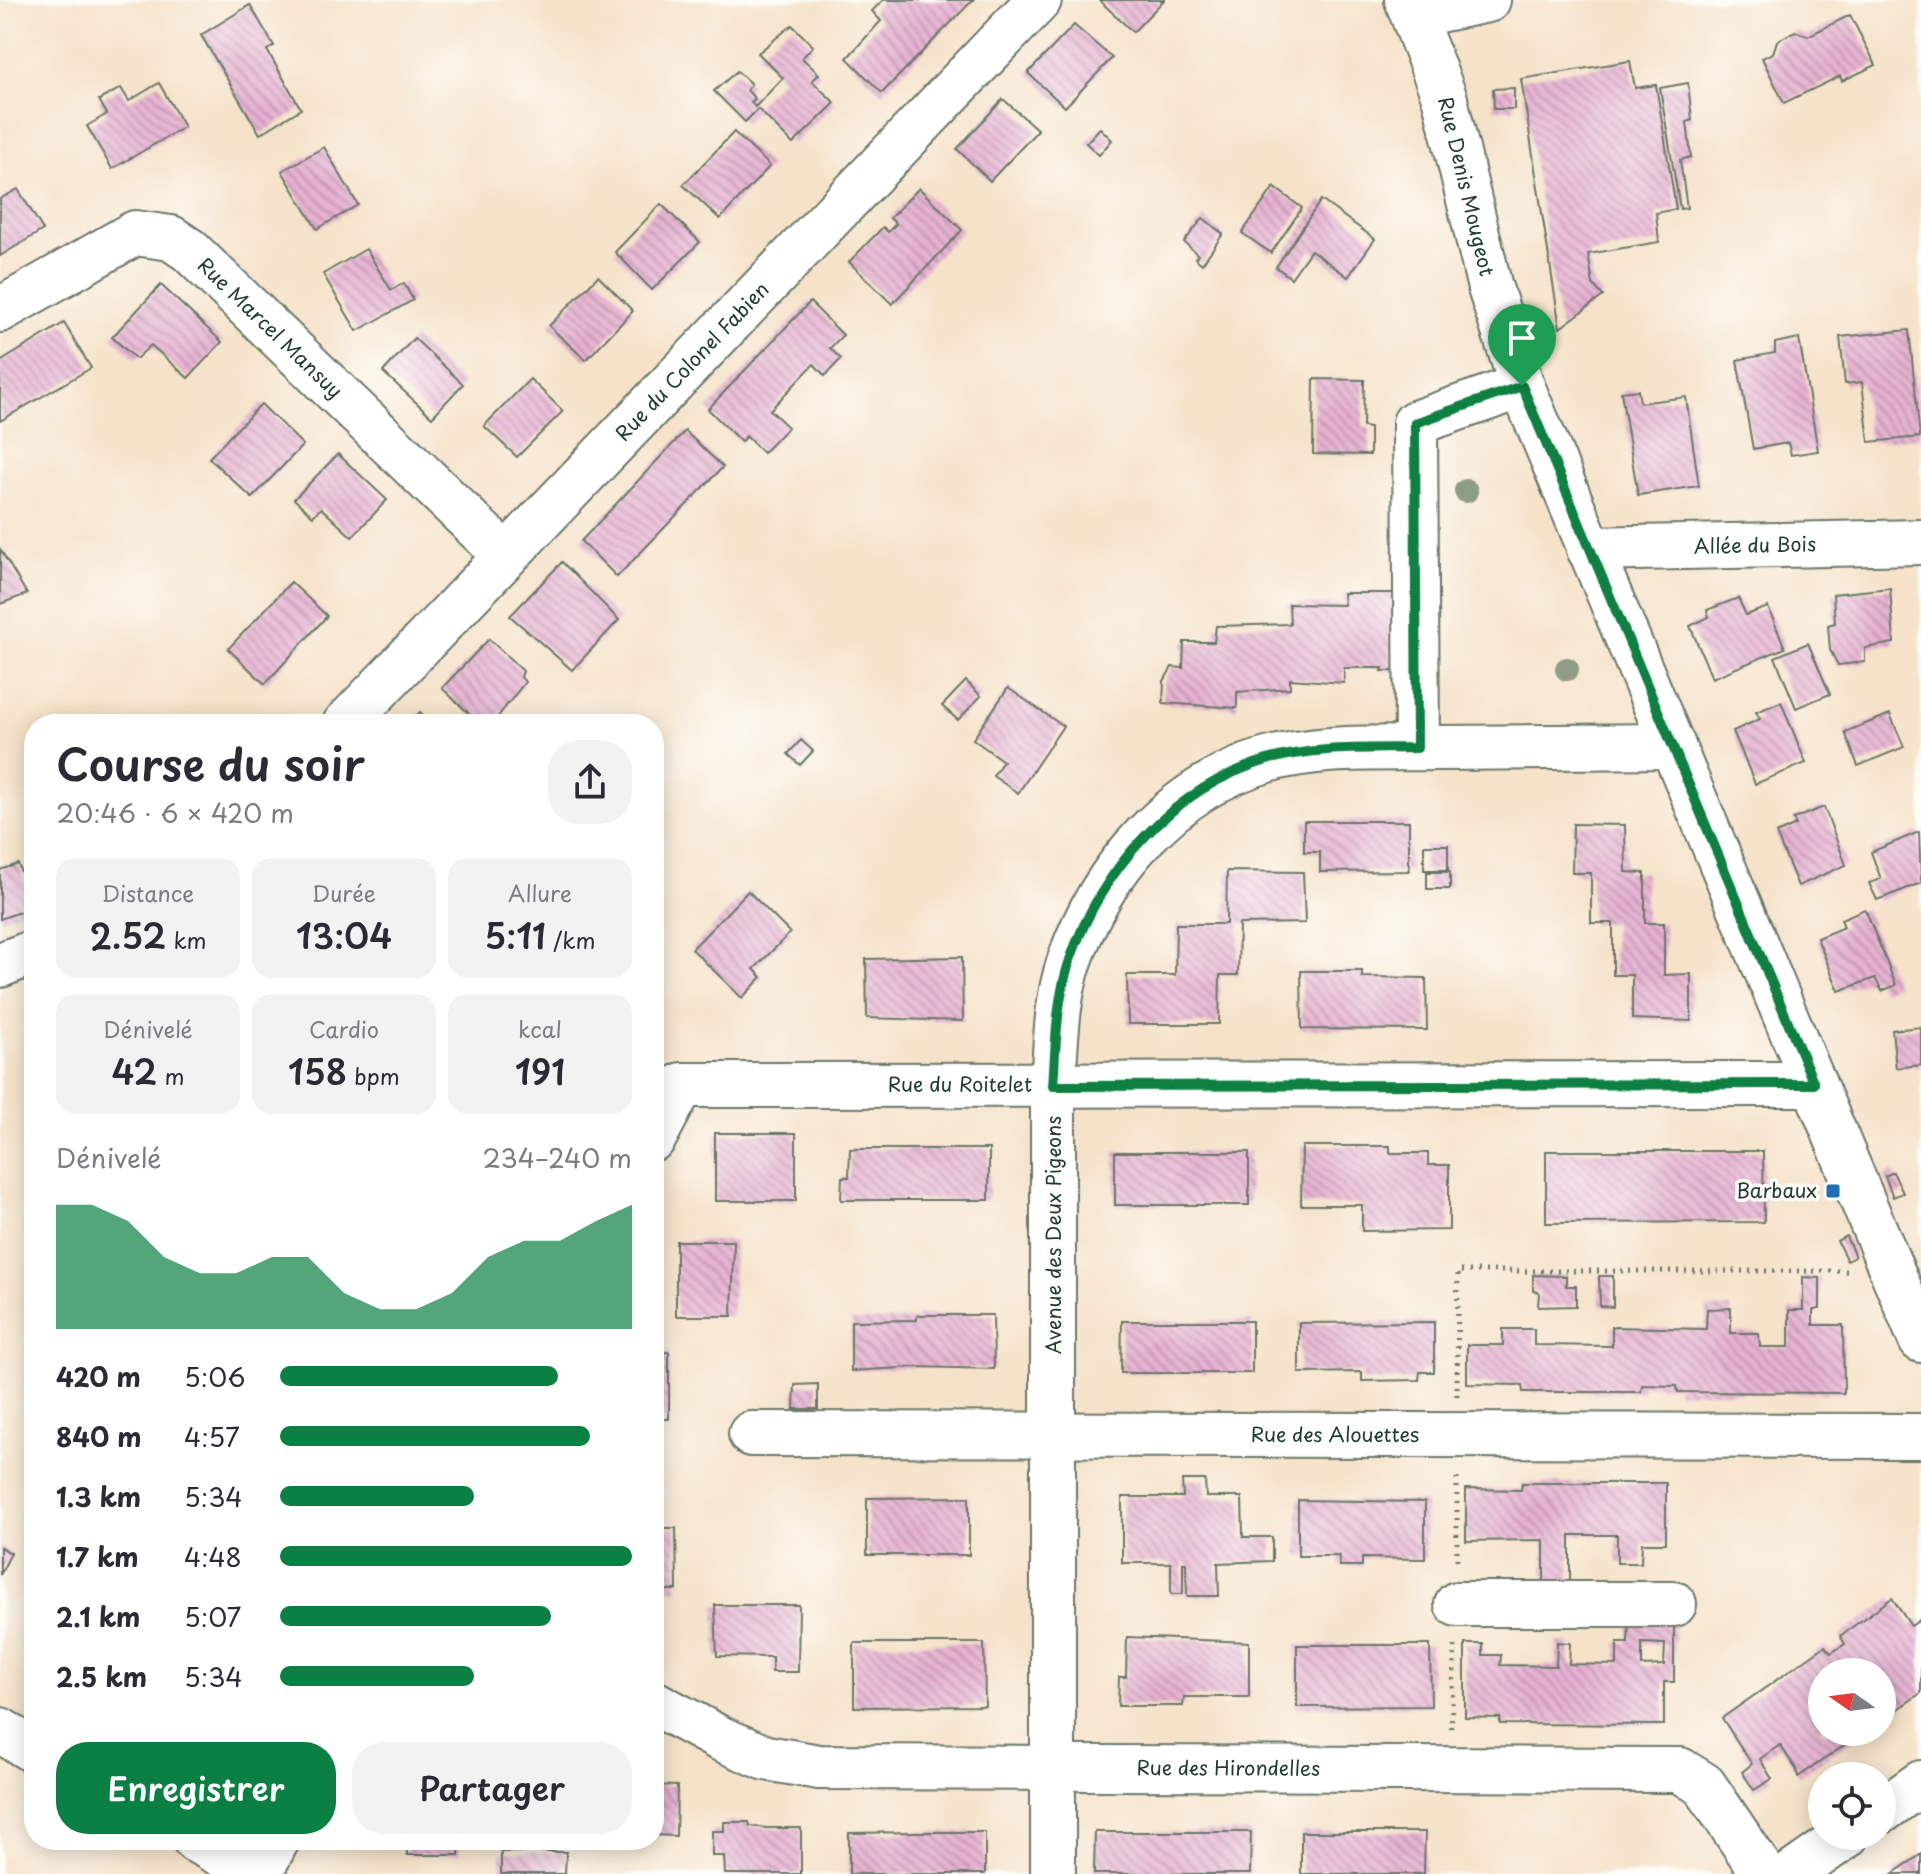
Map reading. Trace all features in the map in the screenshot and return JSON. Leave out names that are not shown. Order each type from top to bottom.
[{"type":"street","name":"Rue du Colonel Fabien","points":[[354,714],[1039,0]]},
{"type":"street","points":[[1411,8],[1488,0]]},
{"type":"street","name":"Rue Denis Mougeot","points":[[1411,8],[1445,99],[1490,288],[1522,386],[1814,1084],[1918,1322]]},
{"type":"street","name":"Rue Marcel Mansuy","points":[[0,310],[135,233],[171,238],[189,250],[505,555]]},
{"type":"street","points":[[1417,748],[1415,423],[1522,386]]},
{"type":"street","name":"Allée du Bois","points":[[1589,549],[1921,542]]},
{"type":"street","name":"Avenue des Deux Pigeons","points":[[1053,1874],[1053,1086],[1057,1018],[1069,962],[1094,901],[1130,850],[1172,811],[1219,780],[1266,761],[1324,749],[1673,746]]},
{"type":"street","points":[[0,965],[24,956]]},
{"type":"street","name":"Rue du Roitelet","points":[[664,1119],[682,1085],[1814,1084]]},
{"type":"street","name":"Rue des Alouettes","points":[[751,1434],[1921,1436]]},
{"type":"street","points":[[1457,1604],[1674,1604]]},
{"type":"street","name":"Rue des Hirondelles","points":[[664,1708],[719,1738],[766,1758],[819,1767],[1680,1770],[1704,1785],[1764,1874]]},
{"type":"street","points":[[0,1730],[24,1745]]},
{"type":"street","points":[[1896,1801],[1921,1783]]},
{"type":"street","points":[[214,1850],[258,1874],[271,1850]]},
{"type":"street","points":[[1792,1874],[1826,1850]]},
{"type":"building","points":[[883,0],[973,0],[882,93],[847,58],[881,21],[872,11]]},
{"type":"building","points":[[1099,0],[1164,0],[1133,32]]},
{"type":"building","points":[[250,5],[274,46],[267,50],[301,109],[260,134],[201,35]]},
{"type":"building","points":[[1850,15],[1876,65],[1842,81],[1840,76],[1784,103],[1762,58],[1773,53],[1777,41],[1795,31],[1808,36]]},
{"type":"building","points":[[792,25],[813,46],[802,58],[819,74],[812,81],[835,103],[793,144],[758,109],[745,122],[714,91],[737,71],[751,84],[747,90],[755,99],[751,102],[755,107],[783,78],[758,53]]},
{"type":"building","points":[[1074,25],[1112,58],[1065,107],[1028,73]]},
{"type":"building","points":[[1630,61],[1635,88],[1656,85],[1676,209],[1656,213],[1659,242],[1588,254],[1593,284],[1603,296],[1560,328],[1521,79]]},
{"type":"building","points":[[159,83],[184,127],[112,169],[87,126],[107,114],[99,100],[121,88],[129,101]]},
{"type":"building","points":[[1688,83],[1692,120],[1687,122],[1691,157],[1680,160],[1687,208],[1680,209],[1660,88]]},
{"type":"building","points":[[1514,88],[1514,109],[1494,109],[1493,89]]},
{"type":"building","points":[[1003,99],[1038,130],[990,181],[957,149]]},
{"type":"building","points":[[1100,128],[1112,140],[1099,155],[1086,143]]},
{"type":"building","points":[[734,132],[770,166],[720,219],[683,185]]},
{"type":"building","points":[[324,147],[358,205],[317,229],[282,171]]},
{"type":"building","points":[[1274,187],[1302,208],[1271,253],[1242,233]]},
{"type":"building","points":[[919,188],[962,230],[892,304],[849,262],[883,227],[888,232],[896,224],[890,218]]},
{"type":"building","points":[[18,189],[43,230],[0,256],[0,199]]},
{"type":"building","points":[[1321,200],[1375,239],[1348,277],[1311,250],[1291,278],[1276,267]]},
{"type":"building","points":[[661,204],[700,242],[652,290],[615,252]]},
{"type":"building","points":[[1203,218],[1223,234],[1202,264],[1195,258],[1198,255],[1184,242]]},
{"type":"building","points":[[366,249],[391,290],[404,283],[413,300],[357,331],[323,274]]},
{"type":"building","points":[[598,276],[633,311],[586,360],[549,326]]},
{"type":"building","points":[[161,285],[222,342],[188,378],[151,345],[136,359],[112,337]]},
{"type":"building","points":[[810,302],[843,335],[830,348],[841,359],[825,376],[814,364],[770,410],[788,427],[763,453],[746,436],[741,442],[708,409]]},
{"type":"building","points":[[64,323],[91,368],[0,421],[0,362]]},
{"type":"building","points":[[1909,330],[1920,437],[1869,442],[1862,382],[1845,384],[1840,337]]},
{"type":"building","points":[[414,338],[463,384],[432,417],[383,372]]},
{"type":"building","points":[[1799,338],[1818,451],[1791,455],[1788,443],[1753,449],[1737,360],[1775,353],[1775,343]]},
{"type":"building","points":[[530,379],[563,411],[517,457],[484,426]]},
{"type":"building","points":[[1314,379],[1364,380],[1363,427],[1370,428],[1370,455],[1313,454]]},
{"type":"building","points":[[1638,390],[1640,403],[1686,397],[1699,486],[1638,495],[1621,392]]},
{"type":"building","points":[[261,404],[303,445],[252,498],[209,458]]},
{"type":"building","points":[[685,431],[723,467],[617,577],[581,541]]},
{"type":"building","points":[[338,454],[387,500],[352,537],[321,508],[313,516],[294,499]]},
{"type":"building","points":[[0,549],[27,594],[0,604]]},
{"type":"building","points":[[562,562],[619,620],[572,670],[510,616]]},
{"type":"building","points":[[291,582],[327,616],[265,684],[228,649]]},
{"type":"building","points":[[1890,588],[1894,643],[1865,648],[1865,662],[1838,665],[1830,650],[1828,625],[1835,623],[1833,594]]},
{"type":"building","points":[[1343,593],[1396,593],[1396,671],[1344,668],[1344,683],[1290,679],[1290,688],[1237,692],[1237,708],[1163,703],[1164,681],[1172,667],[1183,668],[1184,642],[1214,642],[1216,626],[1290,624],[1289,604],[1344,605]]},
{"type":"building","points":[[1738,598],[1746,615],[1768,607],[1785,648],[1712,678],[1690,626],[1709,617],[1707,610]]},
{"type":"building","points":[[489,639],[523,671],[521,677],[525,682],[500,714],[469,714],[442,688]]},
{"type":"building","points":[[1808,643],[1830,694],[1796,708],[1775,657]]},
{"type":"building","points":[[966,681],[981,696],[958,720],[942,706]]},
{"type":"building","points":[[1008,688],[1063,726],[1018,793],[993,776],[1003,761],[973,739]]},
{"type":"building","points":[[1781,702],[1806,763],[1755,784],[1733,731],[1760,719],[1756,712]]},
{"type":"building","points":[[1890,714],[1904,747],[1858,766],[1845,732]]},
{"type":"building","points":[[801,740],[813,751],[800,765],[788,754]]},
{"type":"building","points":[[1824,807],[1846,865],[1798,886],[1776,834],[1796,825],[1793,819]]},
{"type":"building","points":[[1304,821],[1409,821],[1409,871],[1320,872],[1320,852],[1304,852]]},
{"type":"building","points":[[1573,824],[1625,825],[1626,872],[1645,873],[1645,923],[1664,923],[1664,975],[1691,974],[1691,1021],[1632,1019],[1632,975],[1613,975],[1613,923],[1591,923],[1591,873],[1572,873]]},
{"type":"building","points":[[1919,832],[1921,883],[1877,900],[1869,883],[1881,879],[1871,852]]},
{"type":"building","points":[[1424,845],[1448,845],[1448,870],[1424,870]]},
{"type":"building","points":[[18,864],[24,880],[24,911],[0,919],[0,870]]},
{"type":"building","points":[[1227,871],[1303,872],[1305,923],[1239,924],[1238,975],[1220,975],[1219,1024],[1128,1024],[1127,975],[1175,975],[1176,924],[1226,924]]},
{"type":"building","points":[[1427,872],[1450,872],[1450,889],[1427,889]]},
{"type":"building","points":[[748,891],[790,933],[754,969],[762,977],[742,998],[692,949]]},
{"type":"building","points":[[1865,909],[1896,985],[1882,991],[1875,978],[1839,991],[1817,938],[1844,927],[1841,919]]},
{"type":"building","points":[[962,957],[963,1021],[867,1018],[866,959]]},
{"type":"building","points":[[1301,971],[1362,971],[1362,977],[1426,978],[1427,1030],[1302,1029]]},
{"type":"building","points":[[1921,1027],[1921,1065],[1896,1068],[1892,1030]]},
{"type":"building","points":[[715,1133],[796,1133],[796,1201],[715,1201]]},
{"type":"building","points":[[1302,1146],[1390,1146],[1390,1153],[1428,1153],[1428,1165],[1449,1165],[1449,1230],[1362,1231],[1362,1205],[1301,1205]]},
{"type":"building","points":[[850,1149],[989,1149],[989,1200],[841,1200],[842,1177],[849,1177]]},
{"type":"building","points":[[1546,1151],[1763,1151],[1764,1222],[1546,1223]]},
{"type":"building","points":[[1115,1152],[1249,1152],[1249,1205],[1115,1205]]},
{"type":"building","points":[[1893,1172],[1903,1193],[1893,1197],[1885,1176]]},
{"type":"building","points":[[1846,1236],[1855,1257],[1847,1261],[1837,1241]]},
{"type":"building","points":[[676,1241],[734,1241],[732,1316],[676,1316]]},
{"type":"building","points":[[1533,1275],[1566,1276],[1566,1286],[1576,1286],[1576,1306],[1538,1307],[1539,1292],[1533,1291]]},
{"type":"building","points":[[1599,1276],[1613,1276],[1613,1307],[1600,1306]]},
{"type":"building","points":[[1803,1277],[1820,1278],[1820,1309],[1813,1310],[1813,1325],[1843,1325],[1844,1393],[1678,1392],[1677,1386],[1642,1385],[1641,1392],[1523,1392],[1522,1385],[1467,1384],[1467,1345],[1503,1345],[1503,1329],[1534,1329],[1534,1345],[1612,1346],[1612,1327],[1706,1329],[1707,1309],[1731,1308],[1731,1333],[1759,1333],[1760,1347],[1789,1347],[1789,1310],[1803,1310]]},
{"type":"building","points":[[917,1315],[993,1315],[994,1369],[917,1367],[851,1371],[851,1321],[917,1320]]},
{"type":"building","points":[[1122,1321],[1252,1321],[1252,1373],[1121,1373]]},
{"type":"building","points":[[1434,1322],[1434,1372],[1420,1372],[1419,1380],[1362,1381],[1362,1372],[1299,1373],[1299,1323]]},
{"type":"building","points":[[664,1352],[669,1352],[669,1419],[664,1419]]},
{"type":"building","points":[[818,1384],[818,1409],[794,1409],[795,1385]]},
{"type":"building","points":[[1182,1480],[1205,1480],[1206,1497],[1242,1497],[1243,1537],[1272,1537],[1272,1561],[1218,1563],[1219,1596],[1187,1596],[1186,1563],[1183,1563],[1183,1594],[1171,1594],[1171,1563],[1122,1563],[1122,1497],[1183,1497]]},
{"type":"building","points":[[1522,1483],[1666,1483],[1666,1543],[1642,1543],[1641,1563],[1617,1563],[1617,1535],[1570,1535],[1570,1597],[1544,1597],[1544,1540],[1466,1541],[1466,1489],[1521,1490]]},
{"type":"building","points":[[969,1497],[969,1555],[867,1555],[867,1498]]},
{"type":"building","points":[[1298,1500],[1425,1502],[1425,1559],[1362,1558],[1362,1566],[1339,1566],[1339,1556],[1298,1556]]},
{"type":"building","points":[[664,1528],[676,1528],[677,1590],[664,1590]]},
{"type":"building","points":[[0,1547],[11,1553],[0,1575]]},
{"type":"building","points":[[1892,1598],[1911,1626],[1921,1619],[1921,1693],[1896,1710],[1896,1658],[1808,1658],[1808,1746],[1843,1746],[1820,1762],[1808,1762],[1808,1770],[1798,1777],[1780,1745],[1760,1759],[1772,1779],[1754,1790],[1742,1772],[1752,1764],[1722,1718],[1825,1646],[1831,1653],[1845,1644],[1840,1636]]},
{"type":"building","points":[[715,1605],[799,1605],[798,1672],[772,1672],[772,1657],[717,1656]]},
{"type":"building","points":[[1629,1622],[1674,1623],[1674,1682],[1664,1682],[1664,1725],[1500,1724],[1500,1718],[1465,1717],[1465,1644],[1483,1644],[1483,1655],[1501,1655],[1500,1665],[1556,1666],[1557,1642],[1570,1643],[1569,1664],[1617,1665],[1617,1643],[1628,1643]],"holes":[[[1642,1643],[1665,1644],[1664,1665],[1642,1666]]]},
{"type":"building","points":[[1127,1637],[1249,1642],[1249,1697],[1184,1697],[1183,1706],[1118,1706],[1119,1677],[1126,1677]]},
{"type":"building","points":[[854,1643],[984,1643],[985,1706],[854,1707]]},
{"type":"building","points":[[1297,1645],[1430,1645],[1431,1706],[1297,1707]]},
{"type":"building","points":[[664,1785],[677,1786],[676,1836],[664,1835]]},
{"type":"building","points":[[724,1822],[749,1822],[750,1826],[766,1828],[801,1828],[801,1874],[725,1874],[724,1856],[712,1856],[712,1831],[724,1831]]},
{"type":"building","points":[[985,1832],[985,1874],[849,1874],[849,1833]]},
{"type":"building","points":[[1095,1832],[1251,1832],[1250,1874],[1094,1874]]},
{"type":"building","points":[[1301,1832],[1425,1832],[1424,1874],[1301,1874]]},
{"type":"building","points":[[407,1850],[459,1850],[459,1855],[407,1855]]},
{"type":"building","points":[[501,1852],[566,1852],[565,1874],[501,1874]]},
{"type":"building","points":[[1921,1854],[1921,1874],[1892,1874],[1917,1857]]},
{"type":"place","name":"Barbaux","points":[[1833,1191]]},
{"type":"route","points":[[1522,386],[1814,1084],[1053,1086],[1057,1018],[1069,962],[1094,901],[1130,850],[1172,811],[1219,780],[1266,761],[1324,749],[1417,748],[1415,423],[1522,386]]}]
